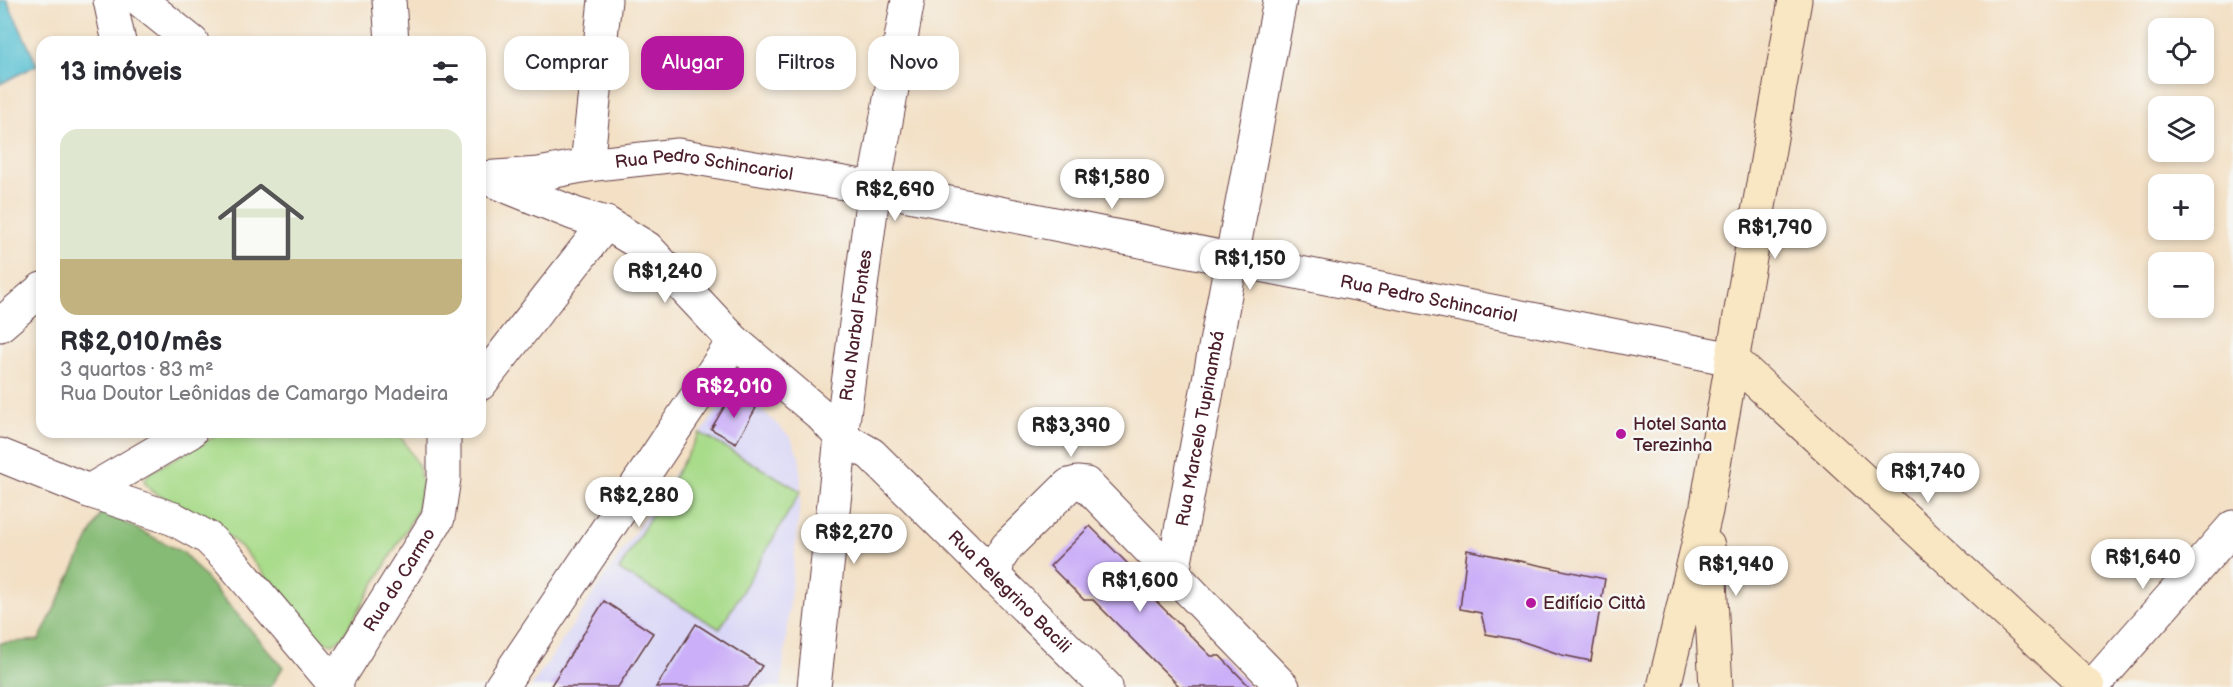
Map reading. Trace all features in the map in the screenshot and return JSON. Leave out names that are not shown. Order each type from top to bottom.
[{"type":"main road","points":[[1664,687],[1706,511],[1795,0]]},
{"type":"main road","points":[[1732,360],[2090,687]]},
{"type":"main road","points":[[1706,511],[1716,687]]},
{"type":"street","points":[[110,0],[118,36]]},
{"type":"street","points":[[140,0],[185,36]]},
{"type":"street","points":[[389,0],[392,36]]},
{"type":"street","points":[[586,165],[605,0]]},
{"type":"street","name":"Rua Narbal Fontes","points":[[814,687],[841,437],[874,188],[908,0]]},
{"type":"street","name":"Rua Marcelo Tupinambá","points":[[1173,573],[1280,0]]},
{"type":"street","name":"Rua Pedro Schincariol","points":[[486,179],[678,155],[874,188],[1732,360]]},
{"type":"street","name":"Rua Pelegrino Bacili","points":[[486,180],[575,214],[606,223],[647,248],[734,340],[821,415],[841,437],[871,454],[1106,687]]},
{"type":"street","points":[[486,376],[606,223]]},
{"type":"street","points":[[0,325],[36,294]]},
{"type":"street","points":[[501,687],[734,340]]},
{"type":"street","points":[[89,490],[180,438]]},
{"type":"street","name":"Rua do Carmo","points":[[335,686],[438,518],[444,478],[444,438]]},
{"type":"street","points":[[0,454],[89,490],[174,519],[208,538],[228,558],[335,686]]},
{"type":"street","points":[[995,578],[998,560],[1007,546],[1069,485],[1086,484],[1283,687]]},
{"type":"street","points":[[2090,687],[2233,527]]},
{"type":"shaded area","points":[[731,389],[742,390],[791,438],[800,459],[801,491],[781,687],[531,687]]},
{"type":"green space","points":[[700,433],[801,491],[720,629],[619,570]]},
{"type":"green space","points":[[211,438],[401,438],[419,467],[422,486],[417,511],[343,637],[333,644],[318,639],[241,547],[206,518],[151,491],[144,481],[149,473]]},
{"type":"green space","points":[[102,511],[184,553],[283,667],[271,687],[0,687],[0,643],[39,640]]},
{"type":"water","points":[[0,0],[7,0],[36,66],[0,84]]},
{"type":"building","points":[[732,394],[756,408],[736,443],[711,429]]},
{"type":"building","points":[[1090,526],[1146,582],[1146,591],[1211,656],[1220,656],[1250,687],[1180,687],[1093,600],[1084,600],[1050,566]]},
{"type":"building","name":"Edifício Città","points":[[1467,550],[1605,579],[1591,661],[1562,655],[1518,640],[1486,634],[1481,613],[1460,609]]},
{"type":"building","points":[[604,601],[653,633],[618,687],[550,687]]},
{"type":"building","points":[[696,624],[762,666],[748,687],[656,687]]},
{"type":"place","name":"Hotel Santa Terezinha","points":[[1621,434]]},
{"type":"place","name":"Edifício Città","points":[[1531,603]]}]
